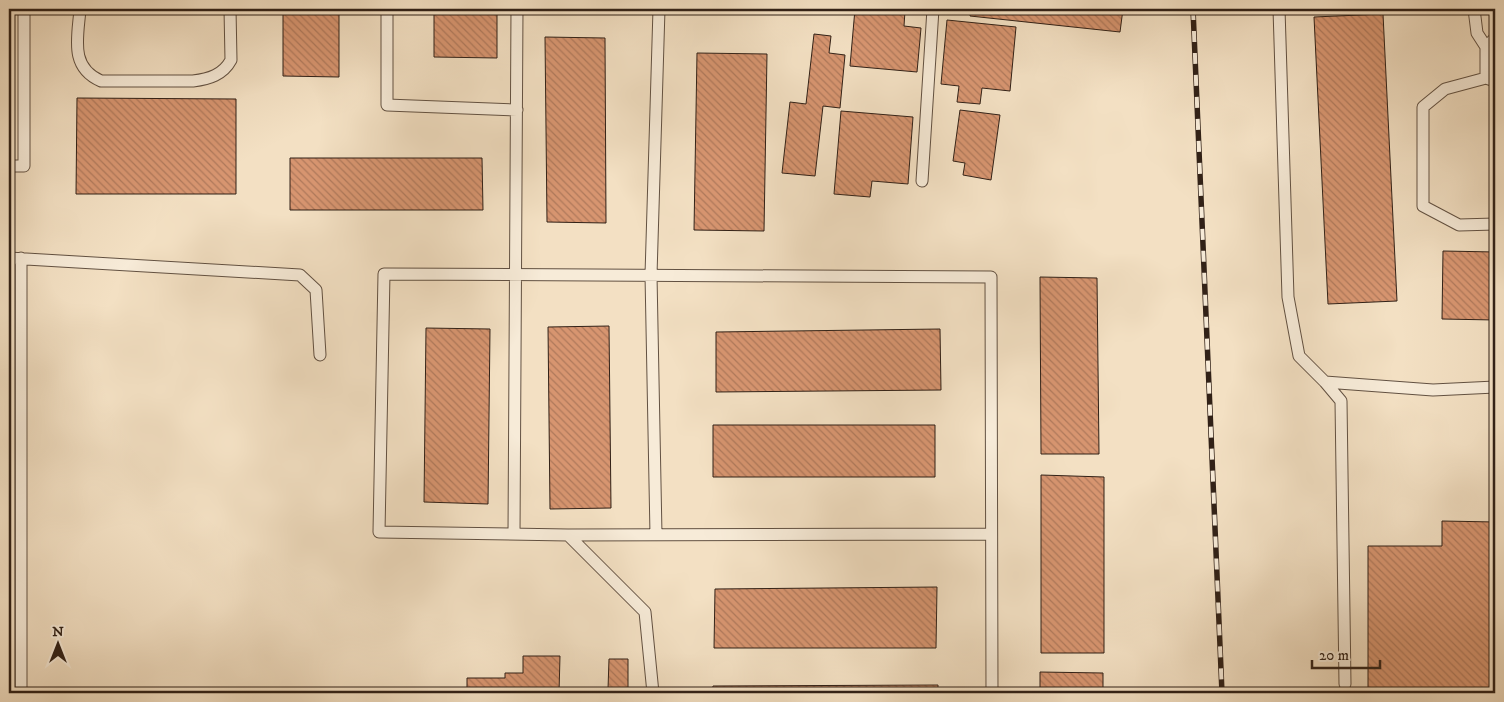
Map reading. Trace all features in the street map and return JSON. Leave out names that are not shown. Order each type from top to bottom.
[{"type":"lane","points":[[9,166],[24,166],[24,9]]},
{"type":"lane","points":[[80,9],[78,55],[86,72],[101,81],[193,81],[205,80],[217,75],[227,68],[231,60],[230,9]]},
{"type":"lane","points":[[387,9],[387,105],[517,110]]},
{"type":"lane","points":[[514,534],[517,9]]},
{"type":"lane","points":[[656,535],[651,275],[659,9]]},
{"type":"lane","points":[[922,181],[933,9]]},
{"type":"lane","points":[[1279,9],[1288,297],[1299,356],[1341,401],[1345,684]]},
{"type":"lane","points":[[1474,9],[1476,32],[1486,47],[1491,79],[1445,89],[1423,107],[1423,206],[1459,225],[1495,224]]},
{"type":"lane","points":[[1486,47],[1495,38]]},
{"type":"lane","points":[[21,693],[21,382],[15,258],[300,275],[316,290],[320,355]]},
{"type":"lane","points":[[991,534],[568,535],[379,532],[384,274],[991,277],[992,693]]},
{"type":"lane","points":[[9,381],[21,382]]},
{"type":"lane","points":[[1325,382],[1433,390],[1495,387]]},
{"type":"lane","points":[[9,529],[21,529]]},
{"type":"lane","points":[[568,535],[645,612],[653,693]]},
{"type":"lane","points":[[9,678],[21,677]]},
{"type":"building","points":[[283,9],[339,9],[339,77],[283,76]]},
{"type":"building","points":[[434,9],[497,9],[497,58],[434,57]]},
{"type":"building","points":[[855,9],[905,11],[904,26],[921,28],[917,72],[850,66]]},
{"type":"building","points":[[971,9],[1123,9],[1120,32],[970,16]]},
{"type":"building","points":[[1383,14],[1397,301],[1328,304],[1314,17]]},
{"type":"building","points":[[947,20],[1016,27],[1010,91],[982,88],[980,104],[957,102],[959,86],[941,84]]},
{"type":"building","points":[[814,34],[831,36],[829,53],[845,55],[840,108],[823,106],[815,176],[782,173],[790,102],[806,104]]},
{"type":"building","points":[[545,37],[605,38],[606,223],[547,222]]},
{"type":"building","points":[[697,53],[767,54],[764,231],[694,230]]},
{"type":"building","points":[[77,98],[236,99],[236,194],[76,194]]},
{"type":"building","points":[[960,110],[1000,115],[991,180],[963,175],[965,163],[953,161]]},
{"type":"building","points":[[841,111],[913,117],[908,184],[872,181],[870,197],[834,194]]},
{"type":"building","points":[[290,158],[482,158],[483,210],[290,210]]},
{"type":"building","points":[[1443,251],[1495,252],[1495,320],[1442,319]]},
{"type":"building","points":[[1040,277],[1097,278],[1099,454],[1041,454]]},
{"type":"building","points":[[609,326],[611,508],[550,509],[548,327]]},
{"type":"building","points":[[426,328],[490,329],[488,504],[424,502]]},
{"type":"building","points":[[940,329],[941,390],[716,392],[716,332]]},
{"type":"building","points":[[713,425],[935,425],[935,477],[713,477]]},
{"type":"building","points":[[1041,475],[1104,477],[1104,653],[1041,653]]},
{"type":"building","points":[[1442,521],[1495,522],[1495,693],[1368,693],[1368,546],[1442,546]]},
{"type":"building","points":[[937,587],[936,648],[714,648],[715,589]]},
{"type":"building","points":[[523,656],[560,656],[559,693],[467,693],[467,678],[505,678],[505,673],[523,673]]},
{"type":"building","points":[[609,659],[628,659],[628,689],[608,689]]},
{"type":"building","points":[[1040,672],[1103,673],[1103,693],[1040,693]]},
{"type":"building","points":[[938,685],[938,693],[712,693],[713,686]]},
{"type":"railway","points":[[1193,9],[1222,693]]}]
